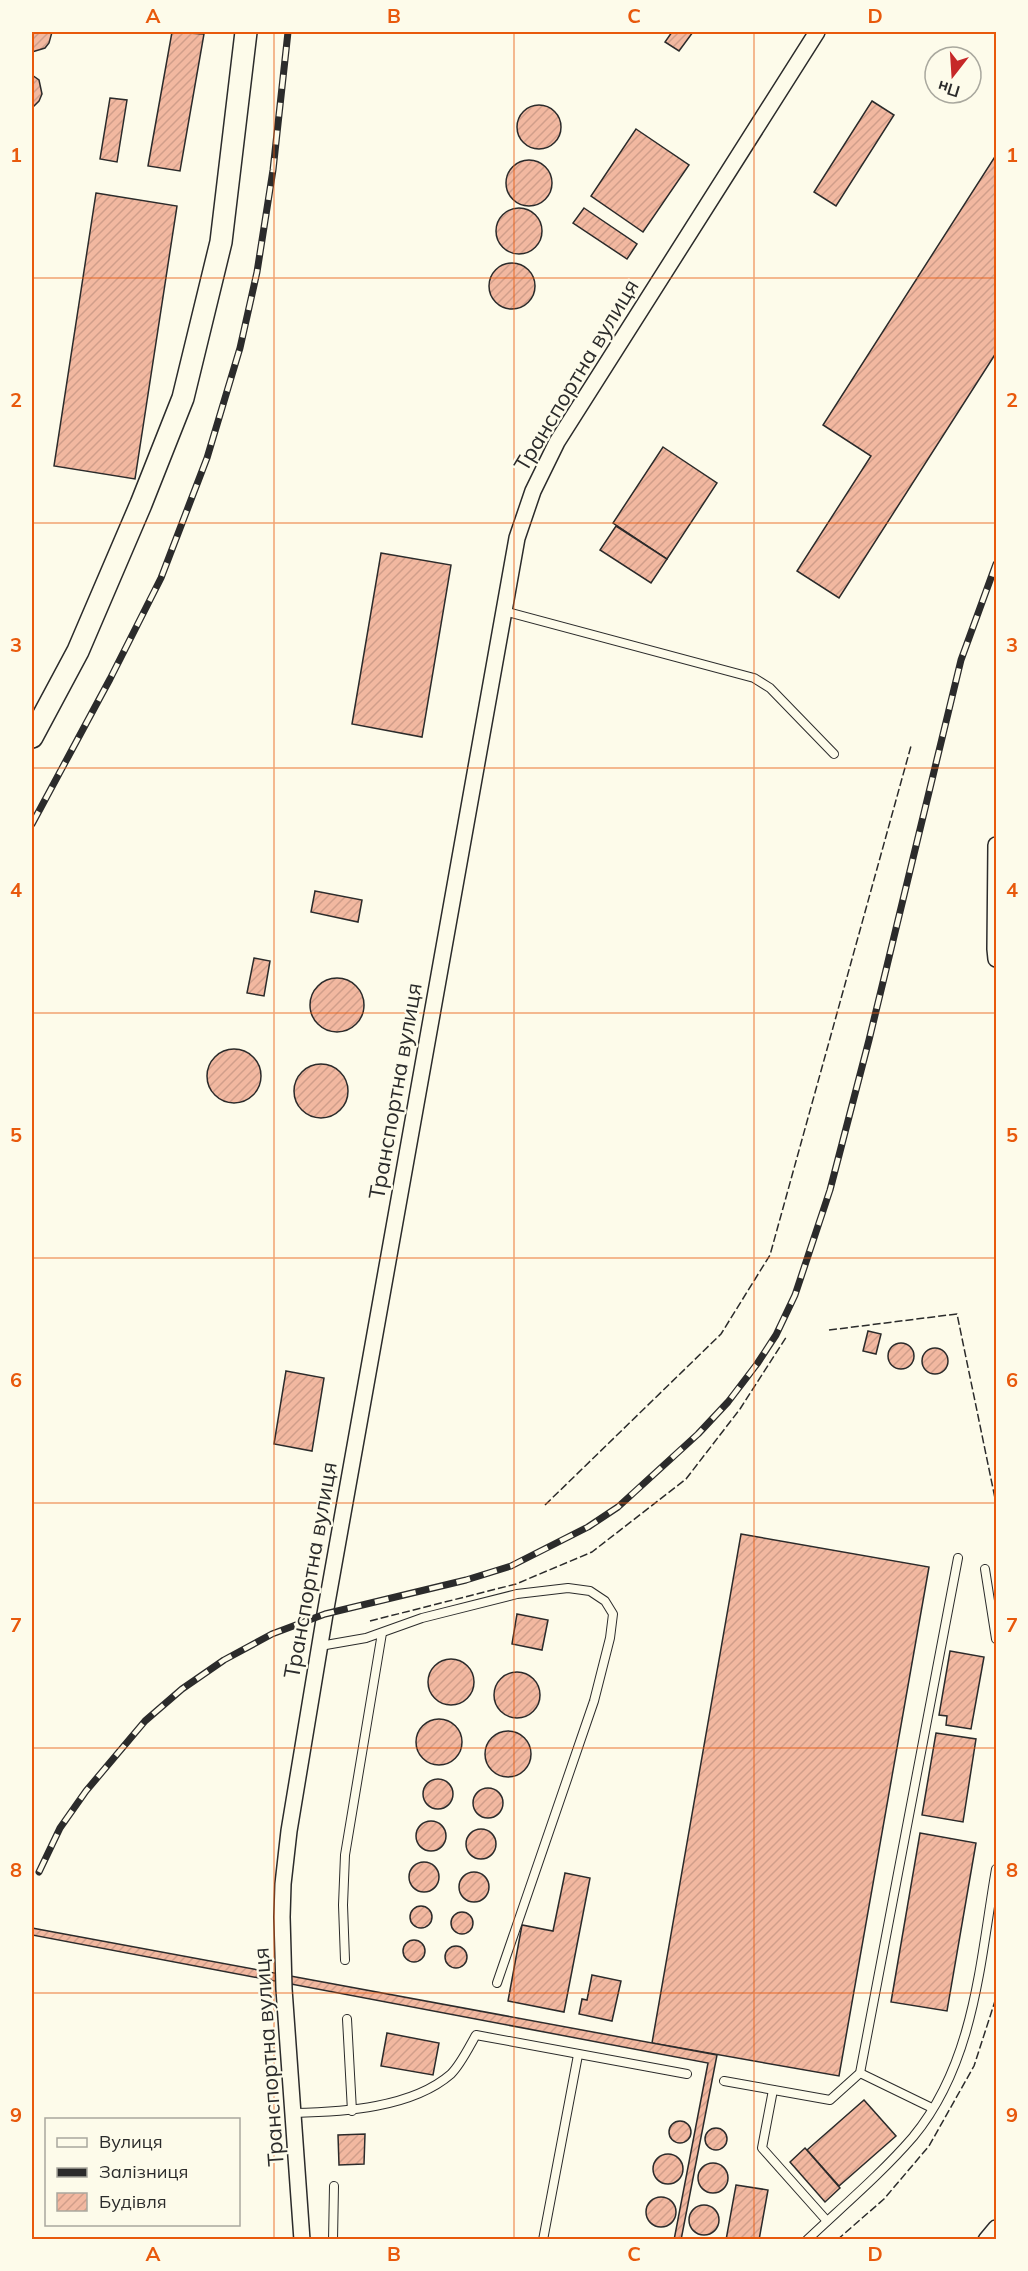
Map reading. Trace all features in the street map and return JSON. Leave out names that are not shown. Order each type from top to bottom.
[{"type":"street","points":[[32,737],[78,651],[141,504],[183,398],[221,242],[246,32]]},
{"type":"street","name":"Транспортна вулиця","points":[[302,2240],[284,1989],[283,1884],[289,1830],[517,538],[533,491],[557,442],[817,32]]},
{"type":"street","points":[[996,845],[994,949],[996,959]]},
{"type":"street","points":[[986,2240],[996,2228]]},
{"type":"lane","points":[[504,611],[754,678],[770,688],[834,754]]},
{"type":"lane","points":[[724,2081],[830,2100],[860,2073],[958,1558]]},
{"type":"lane","points":[[985,1569],[996,1640]]},
{"type":"lane","points":[[320,1646],[382,1633],[422,1618],[506,1597],[567,1588],[590,1591],[604,1600],[613,1614],[610,1638],[594,1701],[496,1983]]},
{"type":"lane","points":[[345,1960],[343,1905],[345,1855],[382,1633]]},
{"type":"lane","points":[[807,2240],[888,2164],[914,2135],[951,2075],[968,2027],[996,1869]]},
{"type":"lane","points":[[347,2019],[352,2111]]},
{"type":"lane","points":[[294,2113],[352,2111],[396,2101],[432,2086],[452,2073],[476,2035],[687,2074]]},
{"type":"lane","points":[[543,2240],[578,2055]]},
{"type":"lane","points":[[860,2073],[932,2108]]},
{"type":"lane","points":[[774,2090],[762,2148],[827,2221]]},
{"type":"lane","points":[[333,2240],[334,2186]]},
{"type":"building","points":[[32,32],[52,32],[45,48],[32,52]]},
{"type":"building","points":[[172,32],[204,34],[180,171],[148,166]]},
{"type":"building","points":[[672,32],[693,32],[679,51],[665,42]]},
{"type":"building","points":[[32,75],[39,80],[42,94],[32,108]]},
{"type":"building","points":[[110,98],[127,100],[117,162],[100,159]]},
{"type":"building","points":[[872,101],[894,115],[836,206],[814,192]]},
{"type":"building","points":[[539,105],[548,106],[555,111],[560,118],[560,136],[555,143],[548,148],[539,149],[530,148],[523,143],[518,136],[517,127],[518,118],[523,111],[530,106]]},
{"type":"building","points":[[636,129],[689,165],[643,232],[591,196]]},
{"type":"building","points":[[996,155],[996,353],[839,598],[797,571],[871,456],[823,425]]},
{"type":"building","points":[[529,160],[545,167],[552,183],[545,199],[529,206],[513,199],[506,183],[513,167]]},
{"type":"building","points":[[96,193],[177,206],[135,479],[54,466]]},
{"type":"building","points":[[519,208],[535,215],[542,231],[535,247],[519,254],[503,247],[496,231],[503,215]]},
{"type":"building","points":[[584,208],[637,244],[627,259],[573,223]]},
{"type":"building","points":[[512,263],[528,270],[535,286],[528,302],[512,309],[496,302],[489,286],[496,270]]},
{"type":"building","points":[[663,447],[717,483],[667,559],[613,523]]},
{"type":"building","points":[[616,526],[667,559],[651,583],[600,550]]},
{"type":"building","points":[[381,553],[451,565],[422,737],[352,724]]},
{"type":"building","points":[[315,891],[362,900],[358,922],[311,912]]},
{"type":"building","points":[[254,958],[270,961],[264,996],[247,993]]},
{"type":"building","points":[[332,978],[342,978],[352,982],[360,990],[364,1005],[360,1020],[352,1028],[342,1032],[332,1032],[322,1028],[314,1020],[310,1010],[310,1000],[314,990],[322,982]]},
{"type":"building","points":[[229,1049],[239,1049],[249,1053],[257,1061],[261,1076],[257,1091],[249,1099],[239,1103],[229,1103],[219,1099],[211,1091],[207,1081],[207,1071],[211,1061],[219,1053]]},
{"type":"building","points":[[316,1064],[326,1064],[336,1068],[344,1076],[348,1091],[344,1106],[336,1114],[326,1118],[316,1118],[306,1114],[298,1106],[294,1096],[294,1086],[298,1076],[306,1068]]},
{"type":"building","points":[[868,1331],[881,1334],[876,1354],[863,1351]]},
{"type":"building","points":[[901,1343],[911,1346],[914,1356],[911,1366],[901,1369],[891,1366],[888,1356],[891,1346]]},
{"type":"building","points":[[935,1348],[945,1351],[948,1361],[945,1371],[935,1374],[925,1371],[922,1361],[925,1351]]},
{"type":"building","points":[[286,1371],[324,1378],[312,1451],[274,1444]]},
{"type":"building","points":[[741,1534],[929,1567],[839,2076],[652,2043]]},
{"type":"building","points":[[517,1614],[548,1620],[542,1650],[512,1644]]},
{"type":"building","points":[[950,1651],[984,1657],[971,1729],[946,1725],[947,1716],[939,1715]]},
{"type":"building","points":[[451,1659],[467,1666],[474,1682],[467,1698],[451,1705],[435,1698],[428,1682],[435,1666]]},
{"type":"building","points":[[517,1672],[533,1679],[540,1695],[533,1711],[517,1718],[501,1711],[494,1695],[501,1679]]},
{"type":"building","points":[[439,1719],[455,1726],[462,1742],[455,1758],[439,1765],[423,1758],[416,1742],[423,1726]]},
{"type":"building","points":[[508,1731],[524,1738],[531,1754],[524,1770],[508,1777],[492,1770],[485,1754],[492,1738]]},
{"type":"building","points":[[936,1733],[976,1739],[963,1822],[922,1815]]},
{"type":"building","points":[[438,1779],[449,1783],[453,1794],[449,1805],[438,1809],[427,1805],[423,1794],[427,1783]]},
{"type":"building","points":[[488,1788],[499,1792],[503,1803],[499,1814],[488,1818],[477,1814],[473,1803],[477,1792]]},
{"type":"building","points":[[431,1821],[442,1825],[446,1836],[442,1847],[431,1851],[420,1847],[416,1836],[420,1825]]},
{"type":"building","points":[[481,1829],[492,1833],[496,1844],[492,1855],[481,1859],[470,1855],[466,1844],[470,1833]]},
{"type":"building","points":[[920,1833],[976,1843],[947,2011],[891,2002]]},
{"type":"building","points":[[424,1862],[435,1866],[439,1877],[435,1888],[424,1892],[413,1888],[409,1877],[413,1866]]},
{"type":"building","points":[[474,1872],[485,1876],[489,1887],[485,1898],[474,1902],[463,1898],[459,1887],[463,1876]]},
{"type":"building","points":[[565,1873],[590,1878],[564,2012],[508,2001],[522,1925],[553,1931]]},
{"type":"building","points":[[421,1906],[429,1909],[432,1917],[429,1925],[421,1928],[413,1925],[410,1917],[413,1909]]},
{"type":"building","points":[[462,1912],[470,1915],[473,1923],[470,1931],[462,1934],[454,1931],[451,1923],[454,1915]]},
{"type":"building","points":[[32,1928],[717,2055],[681,2240],[674,2240],[708,2063],[32,1935]]},
{"type":"building","points":[[414,1940],[422,1943],[425,1951],[422,1959],[414,1962],[406,1959],[403,1951],[406,1943]]},
{"type":"building","points":[[456,1946],[464,1949],[467,1957],[464,1965],[456,1968],[448,1965],[445,1957],[448,1949]]},
{"type":"building","points":[[592,1975],[621,1981],[612,2021],[579,2014],[582,1999],[587,2000]]},
{"type":"building","points":[[387,2033],[439,2043],[433,2075],[381,2066]]},
{"type":"building","points":[[864,2100],[896,2136],[839,2186],[807,2150]]},
{"type":"building","points":[[680,2121],[688,2124],[691,2132],[688,2140],[680,2143],[672,2140],[669,2132],[672,2124]]},
{"type":"building","points":[[716,2128],[724,2131],[727,2139],[724,2147],[716,2150],[708,2147],[705,2139],[708,2131]]},
{"type":"building","points":[[365,2134],[364,2164],[339,2165],[338,2135]]},
{"type":"building","points":[[805,2148],[840,2188],[825,2202],[790,2162]]},
{"type":"building","points":[[668,2154],[679,2158],[683,2169],[679,2180],[668,2184],[657,2180],[653,2169],[657,2158]]},
{"type":"building","points":[[713,2163],[724,2167],[728,2178],[724,2189],[713,2193],[702,2189],[698,2178],[702,2167]]},
{"type":"building","points":[[736,2185],[768,2190],[759,2240],[726,2240]]},
{"type":"building","points":[[661,2197],[672,2201],[676,2212],[672,2223],[661,2227],[650,2223],[646,2212],[650,2201]]},
{"type":"building","points":[[704,2205],[715,2209],[719,2220],[715,2231],[704,2235],[693,2231],[689,2220],[693,2209]]},
{"type":"railway","points":[[32,824],[161,578],[207,458],[240,348],[257,272],[273,170],[288,32]]},
{"type":"railway","points":[[39,1872],[60,1828],[86,1791],[145,1721],[182,1689],[224,1660],[272,1634],[325,1614],[466,1580],[511,1566],[588,1527],[618,1507],[698,1434],[728,1402],[757,1364],[776,1335],[795,1295],[830,1190],[869,1040],[961,660],[996,564]]},
{"type":"fence","points":[[545,1505],[721,1334],[770,1255],[911,746]]},
{"type":"fence","points":[[829,1330],[957,1314],[996,1503]]},
{"type":"fence","points":[[370,1621],[516,1584],[592,1552],[686,1479],[740,1409],[787,1336]]},
{"type":"fence","points":[[837,2240],[884,2199],[929,2146],[974,2066],[996,1998]]}]
